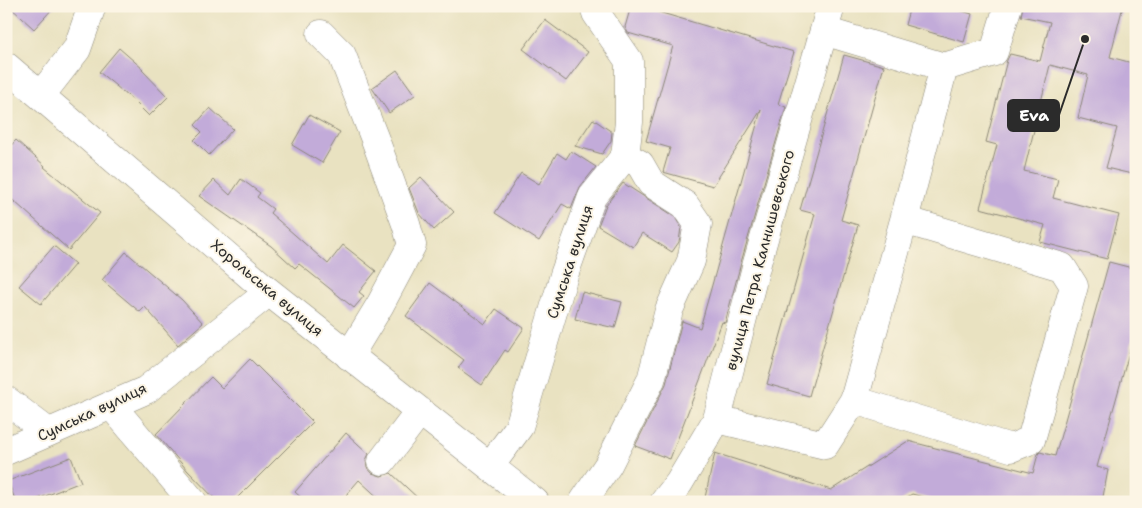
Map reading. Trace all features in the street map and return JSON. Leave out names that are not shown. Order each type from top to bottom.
[{"type":"street","points":[[41,96],[77,49],[92,6]]},
{"type":"street","points":[[583,502],[608,465],[651,380],[669,310],[691,261],[698,224],[685,205],[651,184],[640,164],[625,156],[629,122],[629,60],[596,13],[594,6]]},
{"type":"street","points":[[828,19],[944,67],[994,52],[1008,6]]},
{"type":"street","name":"вулиця Петра Калнишевського","points":[[664,502],[679,483],[718,419],[757,263],[828,19]]},
{"type":"street","points":[[321,34],[342,55],[376,142],[412,245],[380,305],[349,356]]},
{"type":"street","name":"Хорольська вулиця","points":[[6,66],[269,292],[535,502]]},
{"type":"street","points":[[718,419],[825,445],[854,400],[944,67]]},
{"type":"street","name":"Сумська вулиця","points":[[490,466],[519,427],[564,275],[592,197],[625,156]]},
{"type":"street","points":[[854,400],[1011,448],[1032,440],[1074,286],[1062,267],[904,220]]},
{"type":"street","name":"Сумська вулиця","points":[[6,451],[146,390],[269,292]]},
{"type":"street","points":[[6,400],[48,432]]},
{"type":"street","points":[[111,405],[193,502]]},
{"type":"street","points":[[382,461],[420,411]]},
{"type":"building","points":[[9,6],[55,6],[34,29]]},
{"type":"building","points":[[631,6],[638,6],[794,52],[778,104],[786,107],[725,323],[722,322],[670,459],[635,446],[666,384],[682,321],[700,328],[761,110],[713,186],[663,172],[670,148],[646,141],[673,46],[628,33],[625,27]]},
{"type":"building","points":[[910,6],[930,12],[932,6],[945,6],[972,14],[964,42],[905,25]]},
{"type":"building","points":[[1023,6],[1123,6],[1110,57],[1136,64],[1136,175],[1106,168],[1117,128],[1078,118],[1088,75],[1050,65],[1024,171],[1058,179],[1053,198],[1119,215],[1107,259],[1040,242],[1045,225],[980,208],[997,145],[986,142],[1007,60],[1010,54],[1040,61],[1050,22],[1021,16]]},
{"type":"building","points":[[545,20],[588,52],[566,81],[523,49]]},
{"type":"building","points":[[119,48],[143,69],[168,97],[149,116],[99,72]]},
{"type":"building","points":[[844,55],[884,66],[841,220],[858,225],[809,396],[767,384],[815,214],[800,210]]},
{"type":"building","points":[[397,70],[415,95],[389,113],[372,88]]},
{"type":"building","points":[[210,108],[233,129],[209,155],[194,140],[202,132],[195,125]]},
{"type":"building","points":[[309,115],[340,132],[322,163],[292,145]]},
{"type":"building","points":[[593,119],[612,132],[611,141],[602,154],[575,146]]},
{"type":"building","points":[[16,140],[44,167],[100,213],[69,250],[6,194],[6,151]]},
{"type":"building","points":[[571,151],[596,167],[580,187],[571,209],[562,204],[539,241],[495,213],[521,173],[539,184],[557,153],[566,159]]},
{"type":"building","points":[[421,177],[454,212],[434,230],[419,213],[409,188]]},
{"type":"building","points":[[241,179],[260,193],[257,197],[273,209],[270,213],[328,264],[343,245],[376,271],[359,292],[364,296],[354,308],[299,264],[295,268],[271,246],[199,196],[214,180],[230,195]]},
{"type":"building","points":[[623,183],[674,216],[681,227],[679,242],[672,252],[642,233],[633,247],[598,226],[606,205]]},
{"type":"building","points":[[54,246],[75,264],[41,304],[19,286]]},
{"type":"building","points":[[126,252],[182,300],[203,323],[178,345],[145,307],[140,312],[102,280]]},
{"type":"building","points":[[1109,262],[1136,269],[1136,328],[1097,467],[1108,470],[1102,502],[941,502],[912,494],[899,502],[704,502],[715,453],[831,490],[908,441],[1033,473],[1040,452],[1055,456]]},
{"type":"building","points":[[430,283],[485,324],[496,309],[524,328],[508,352],[505,350],[482,385],[458,368],[464,360],[406,316]]},
{"type":"building","points":[[582,292],[622,302],[615,328],[575,319]]},
{"type":"building","points":[[250,359],[313,422],[233,502],[218,502],[156,434],[211,377],[222,388]]},
{"type":"building","points":[[346,433],[369,454],[366,460],[367,467],[372,473],[381,476],[391,473],[422,502],[383,502],[359,480],[340,502],[306,502],[295,492]]},
{"type":"building","points":[[71,457],[81,482],[30,502],[16,502],[8,481]]},
{"type":"place","name":"Eva","points":[[1085,39]]}]
